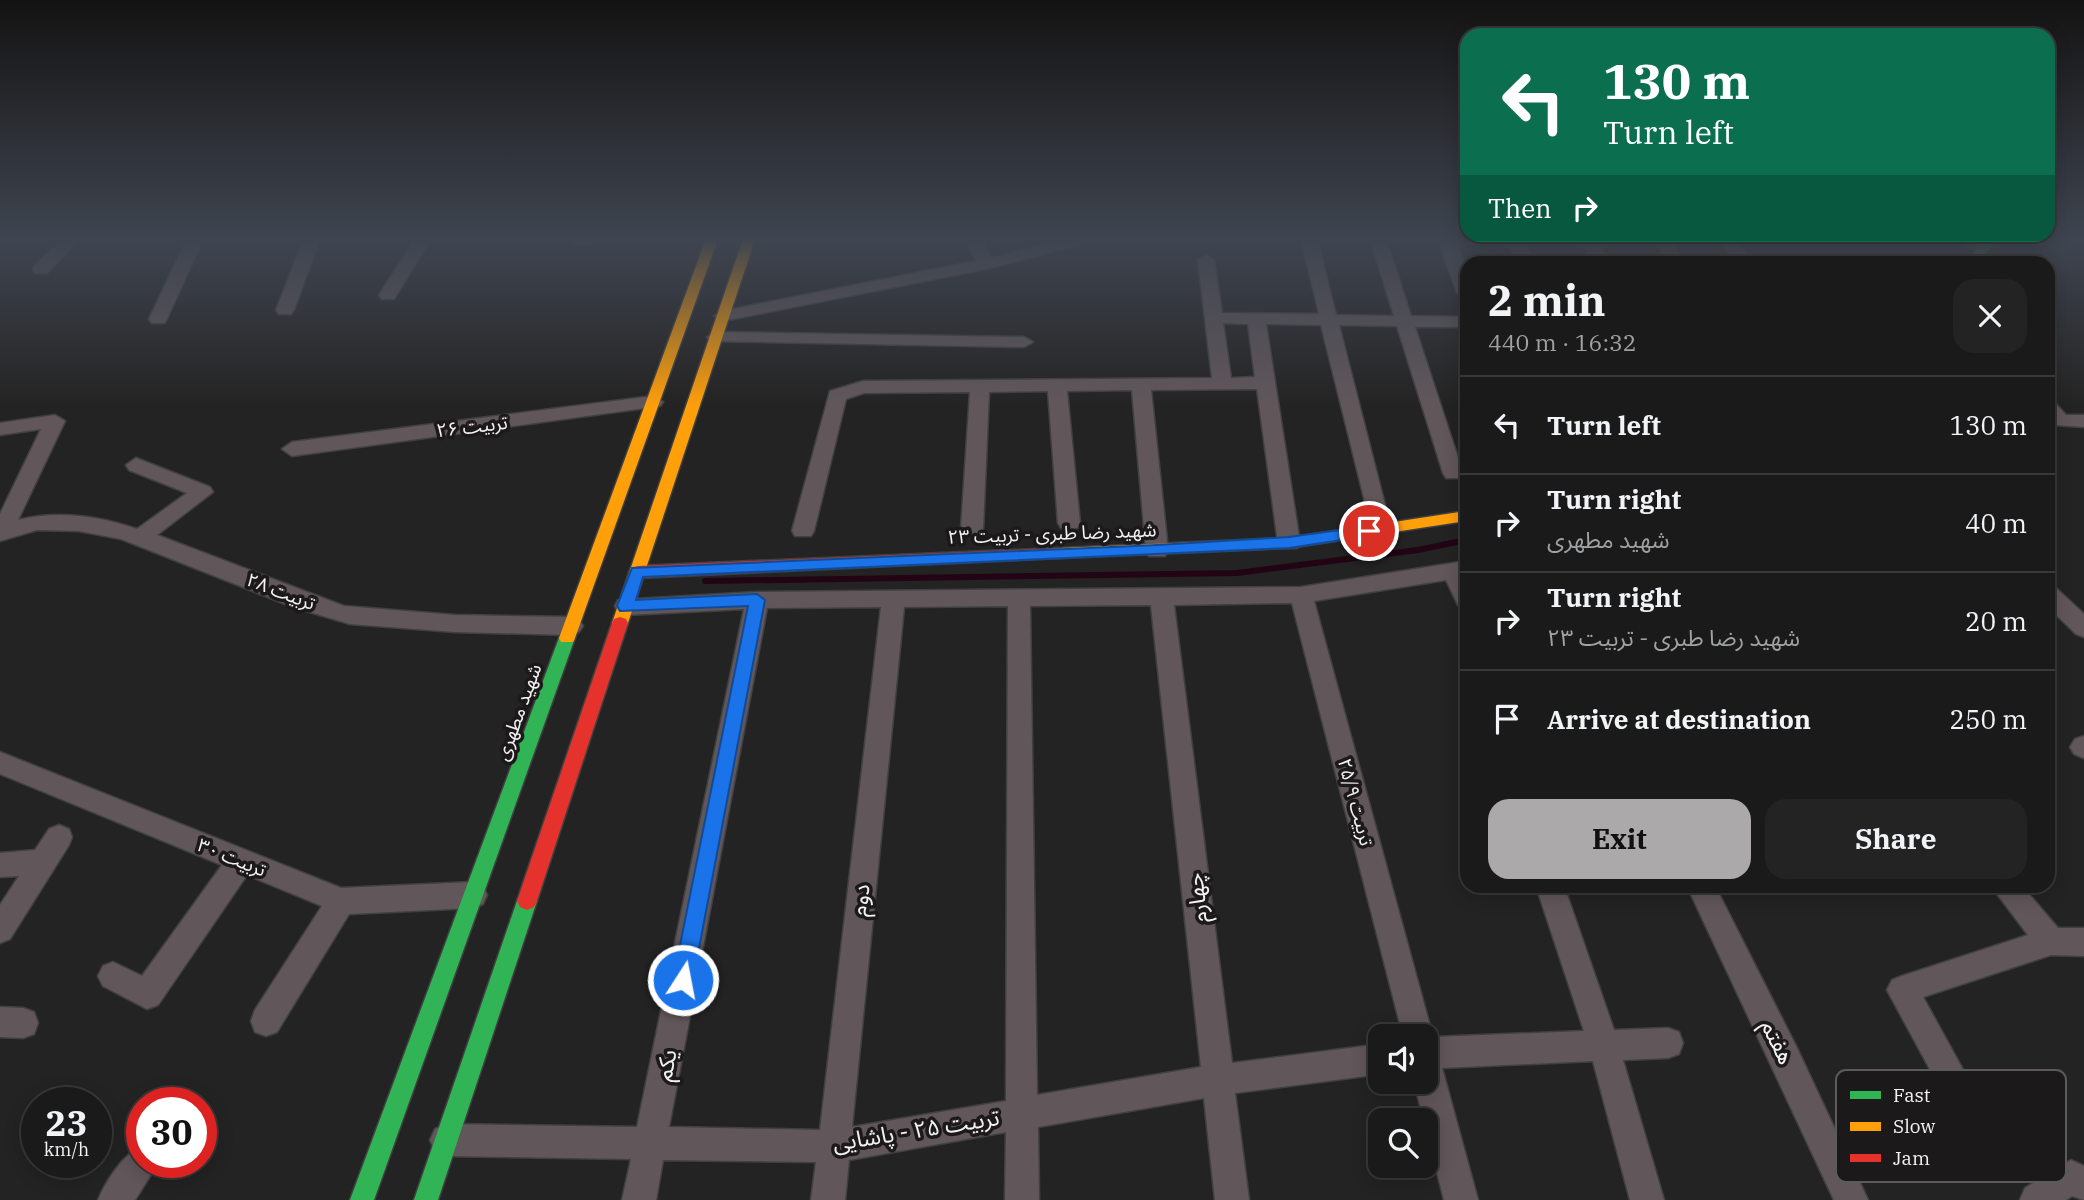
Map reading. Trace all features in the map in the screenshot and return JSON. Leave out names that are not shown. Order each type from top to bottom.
[{"type":"main road","name":"شهید مطهری","points":[[362,1200],[653,402],[704,295]]},
{"type":"main road","name":"شهید مطهری","points":[[426,1200],[723,316],[724,295]]},
{"type":"main road","name":"شهید رضا طبری - تربیت ۲۳","points":[[637,572],[1289,542],[1460,517]]},
{"type":"street","points":[[159,319],[170,295]]},
{"type":"street","points":[[285,310],[291,295]]},
{"type":"street","points":[[723,316],[829,295]]},
{"type":"street","points":[[1211,295],[1222,383]]},
{"type":"street","points":[[1322,295],[1374,505]]},
{"type":"street","points":[[1396,295],[1453,473]]},
{"type":"street","points":[[1214,318],[1460,322]]},
{"type":"street","points":[[1256,318],[1289,542]]},
{"type":"street","points":[[716,337],[1024,342]]},
{"type":"street","points":[[803,531],[837,395],[863,387],[1266,383]]},
{"type":"street","points":[[1057,384],[1069,523]]},
{"type":"street","points":[[1141,384],[1157,550]]},
{"type":"street","points":[[972,529],[980,385]]},
{"type":"street","name":"تربیت ۲۶","points":[[292,449],[653,402]]},
{"type":"street","points":[[2055,415],[2061,421],[2084,421]]},
{"type":"street","points":[[0,429],[55,421],[1,532]]},
{"type":"street","points":[[136,465],[203,492],[140,537]]},
{"type":"street","name":"تربیت ۲۸","points":[[1,532],[16,525],[66,521],[140,537],[339,613],[442,625],[571,626]]},
{"type":"street","points":[[625,606],[757,600],[1301,595],[1460,570]]},
{"type":"street","name":"تربیت ۲۵/۹","points":[[1301,595],[1414,1023]]},
{"type":"street","name":"چهارم","points":[[1162,597],[1231,1200]]},
{"type":"street","points":[[1019,599],[1023,1200]]},
{"type":"street","name":"یکم","points":[[639,1200],[757,600]]},
{"type":"street","name":"دوم","points":[[828,1200],[893,600]]},
{"type":"street","points":[[2055,600],[2081,622]]},
{"type":"street","name":"تربیت ۳۰","points":[[0,763],[341,901],[474,895]]},
{"type":"street","points":[[3,922],[59,837]]},
{"type":"street","points":[[113,976],[147,995],[241,861]]},
{"type":"street","points":[[0,865],[44,862]]},
{"type":"street","points":[[1552,893],[1604,1046],[1647,1200]]},
{"type":"street","name":"هفتم","points":[[1704,893],[1836,1167]]},
{"type":"street","points":[[2011,893],[2051,941]]},
{"type":"street","points":[[266,1021],[341,901]]},
{"type":"street","points":[[1947,1070],[1902,990],[2051,941],[2084,942]]},
{"type":"street","points":[[1438,1053],[1668,1043]]},
{"type":"street","name":"تربیت ۲۵ - پاشایی","points":[[446,1140],[834,1146],[1218,1080],[1368,1061]]},
{"type":"street","points":[[1433,1094],[1461,1200]]},
{"type":"street","points":[[2066,1180],[2071,1177],[2084,1185]]},
{"type":"street","points":[[115,1200],[131,1178]]},
{"type":"street","name":"هفتم","points":[[1843,1182],[1851,1200]]},
{"type":"street","points":[[2037,1200],[2064,1182]]},
{"type":"waterway","points":[[705,581],[1237,573],[1418,550],[1460,541]]},
{"type":"traffic: fast","points":[[362,1200],[567,638]]},
{"type":"traffic: fast","points":[[426,1200],[527,901]]},
{"type":"traffic: slow","points":[[567,638],[692,295]]},
{"type":"traffic: slow","points":[[620,623],[730,295]]},
{"type":"traffic: slow","points":[[1061,553],[1289,543],[1460,517]]},
{"type":"traffic: jam","points":[[637,572],[1061,553]]},
{"type":"traffic: jam","points":[[527,901],[620,623]]},
{"type":"route","points":[[683,980],[757,600],[625,606],[637,572],[1157,550],[1289,542],[1369,531]]}]
